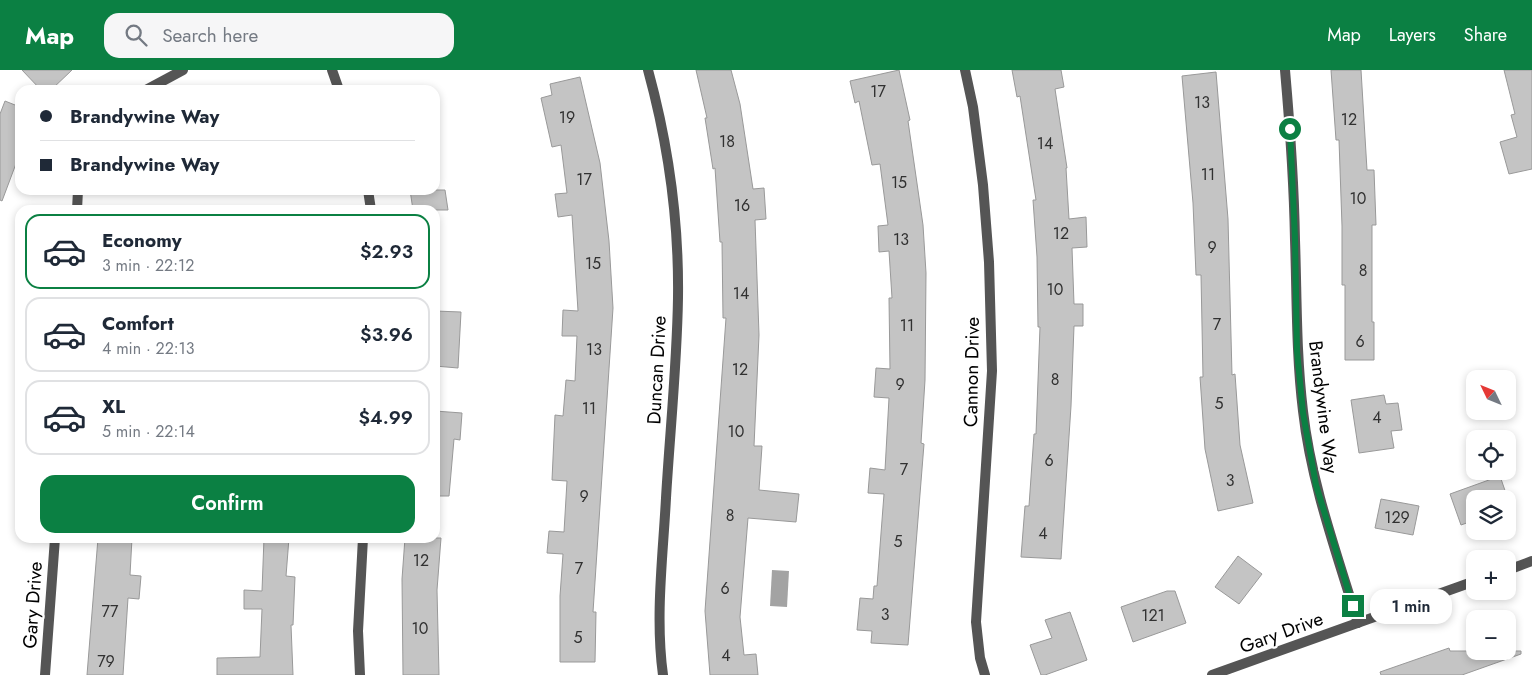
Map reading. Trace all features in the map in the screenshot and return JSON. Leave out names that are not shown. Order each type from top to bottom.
[{"type":"street","points":[[155,85],[183,70]]},
{"type":"street","points":[[332,70],[337,85]]},
{"type":"street","name":"Duncan Drive","points":[[648,70],[668,164],[675,223],[678,297],[659,619],[663,675]]},
{"type":"street","name":"Cannon Drive","points":[[965,70],[973,107],[983,185],[992,371],[976,622],[980,658],[985,675]]},
{"type":"street","name":"Brandywine Way","points":[[1285,70],[1290,129],[1295,239],[1297,351],[1303,413],[1316,485],[1358,623]]},
{"type":"street","name":"Gary Drive","points":[[45,675],[55,543]]},
{"type":"street","points":[[360,675],[358,631],[363,543]]},
{"type":"street","points":[[1516,567],[1532,561]]},
{"type":"street","name":"Gary Drive","points":[[1212,675],[1466,584]]},
{"type":"shaded area","points":[[772,570],[789,571],[787,607],[770,606]]},
{"type":"building","points":[[22,70],[72,70],[56,85],[36,85]]},
{"type":"building","points":[[696,70],[731,70],[740,104],[753,189],[764,188],[766,219],[755,220],[759,335],[754,446],[762,446],[759,490],[799,494],[796,522],[748,518],[740,617],[744,655],[756,654],[758,675],[710,675],[705,611],[726,318],[723,318],[722,242],[720,242],[715,168],[713,169],[705,118],[707,118]]},
{"type":"building","points":[[899,70],[910,120],[908,121],[923,225],[926,273],[925,380],[921,443],[924,444],[908,645],[871,643],[872,631],[857,630],[860,598],[873,599],[874,586],[877,586],[884,494],[868,493],[870,468],[885,470],[889,398],[874,397],[876,368],[890,369],[889,298],[892,298],[889,251],[879,252],[878,226],[888,225],[880,164],[872,165],[859,101],[855,103],[850,81]]},
{"type":"building","points":[[1012,70],[1061,70],[1064,87],[1055,89],[1067,168],[1069,219],[1086,217],[1087,247],[1072,248],[1074,304],[1083,304],[1083,326],[1074,326],[1061,559],[1021,557],[1025,506],[1029,506],[1034,434],[1036,434],[1040,327],[1038,327],[1037,257],[1033,200],[1036,200],[1020,96],[1017,97]]},
{"type":"building","points":[[1331,70],[1361,70],[1367,170],[1374,170],[1376,225],[1372,225],[1372,322],[1374,322],[1374,360],[1345,360],[1345,285],[1342,285],[1339,140],[1336,140]]},
{"type":"building","points":[[1504,70],[1532,70],[1532,169],[1509,174],[1500,142],[1517,137],[1511,115],[1515,114]]},
{"type":"building","points":[[1216,72],[1228,219],[1232,375],[1235,374],[1240,445],[1253,503],[1218,511],[1205,449],[1200,377],[1203,377],[1201,275],[1196,275],[1193,203],[1182,76]]},
{"type":"building","points":[[580,77],[600,163],[609,241],[613,308],[593,612],[596,612],[595,662],[560,662],[560,596],[563,554],[547,553],[549,531],[564,532],[567,481],[552,480],[555,415],[563,416],[566,380],[575,381],[577,336],[562,336],[563,310],[578,311],[572,215],[558,217],[555,194],[567,193],[561,145],[552,147],[541,98],[552,95],[550,84]]},
{"type":"building","points":[[5,101],[15,105],[15,166],[2,201],[0,200],[0,114]]},
{"type":"building","points":[[440,190],[445,190],[448,210],[440,210],[440,205],[412,205],[411,195],[440,195]]},
{"type":"building","points":[[440,311],[461,312],[458,368],[440,366]]},
{"type":"building","points":[[1384,395],[1386,404],[1398,403],[1402,430],[1391,431],[1394,448],[1359,453],[1351,400]]},
{"type":"building","points":[[440,411],[462,413],[460,440],[454,439],[449,496],[440,496]]},
{"type":"building","points":[[1489,480],[1501,480],[1505,490],[1466,490],[1466,523],[1461,525],[1450,494]]},
{"type":"building","points":[[1381,499],[1419,506],[1413,535],[1375,528]]},
{"type":"building","points":[[441,538],[437,590],[439,675],[403,675],[402,579],[405,543],[440,543]]},
{"type":"building","points":[[98,543],[132,543],[130,575],[141,576],[139,599],[128,598],[123,675],[87,675]]},
{"type":"building","points":[[264,543],[289,543],[286,576],[295,577],[293,625],[291,625],[293,675],[217,675],[217,658],[260,657],[262,609],[244,609],[244,590],[262,591]]},
{"type":"building","points":[[1238,556],[1262,574],[1239,604],[1215,587]]},
{"type":"building","points":[[1167,591],[1175,591],[1186,623],[1133,642],[1121,607]]},
{"type":"building","points":[[1070,612],[1087,660],[1041,675],[1030,645],[1052,638],[1045,620]]},
{"type":"building","points":[[1449,648],[1450,651],[1466,651],[1466,660],[1504,660],[1462,675],[1381,675],[1380,672]]},
{"type":"building","points":[[1516,651],[1521,651],[1521,654],[1516,656]]},
{"type":"route","points":[[1290,129],[1295,239],[1297,351],[1303,413],[1316,485],[1353,606]]}]
